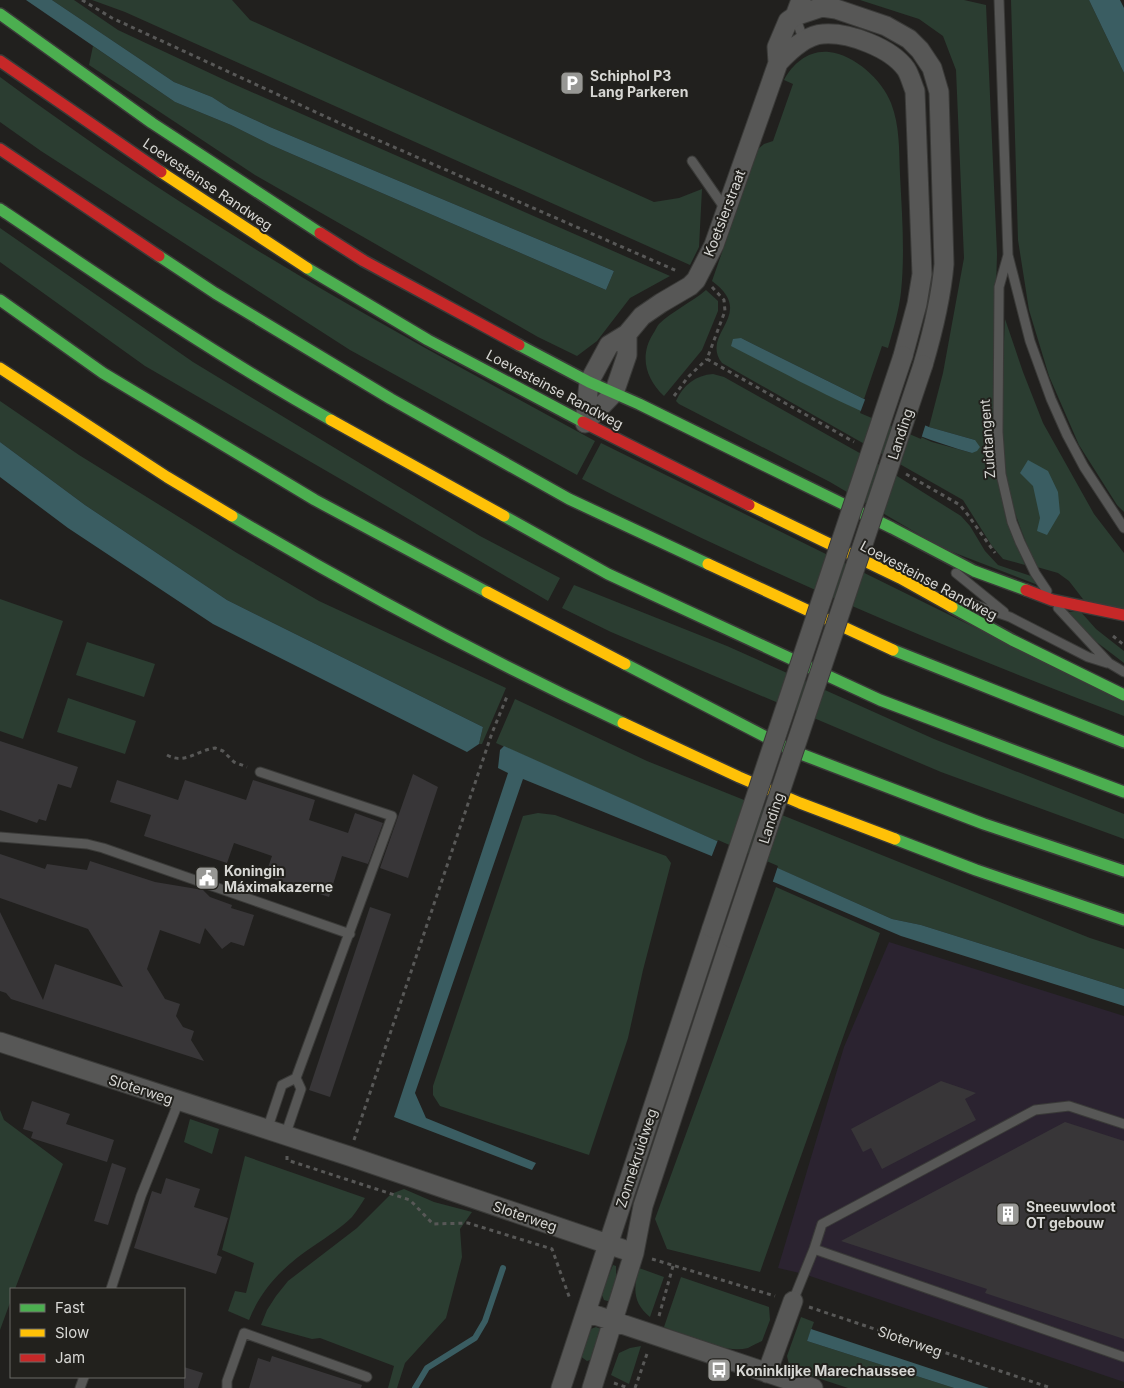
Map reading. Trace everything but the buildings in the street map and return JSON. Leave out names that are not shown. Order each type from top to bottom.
[{"type":"main road","name":"Loevesteinse Randweg","points":[[0,14],[152,123],[364,261],[589,382],[892,528],[974,571],[1052,600],[1124,615]]},
{"type":"main road","name":"Loevesteinse Randweg","points":[[0,60],[243,227],[362,301],[471,363],[585,423],[904,580],[996,632],[1124,695]]},
{"type":"main road","points":[[0,149],[215,293],[391,399],[568,499],[876,643],[1124,742]]},
{"type":"main road","points":[[0,209],[127,295],[280,391],[608,574],[880,700],[1124,792]]},
{"type":"main road","points":[[0,300],[103,373],[315,500],[793,751],[984,824],[1124,870]]},
{"type":"main road","points":[[0,368],[167,477],[319,567],[552,690],[800,803],[976,870],[1124,920]]},
{"type":"street","name":"Landing","points":[[731,938],[923,365],[935,324],[942,288],[944,264],[939,92],[932,68],[920,50],[909,39],[886,26],[836,9],[822,7],[798,8]]},
{"type":"street","name":"Koetsierstraat","points":[[778,63],[777,47],[788,22],[798,8]]},
{"type":"street","name":"Landing","points":[[712,928],[903,356],[917,304],[922,274],[915,91],[907,70],[894,56],[873,44],[841,35],[822,34],[804,41]]},
{"type":"street","name":"Koetsierstraat","points":[[585,423],[589,382],[609,345],[627,334],[642,316],[690,286],[696,280],[714,245],[778,63],[786,54],[804,41]]},
{"type":"street","points":[[585,423],[614,393],[627,354],[627,334]]},
{"type":"street","name":"Zonnekruidweg","points":[[561,1388],[712,928]]},
{"type":"street","name":"Zonnekruidweg","points":[[592,1388],[634,1253],[643,1206],[731,938]]},
{"type":"street","name":"Sloterweg","points":[[0,1042],[349,1156],[634,1253]]},
{"type":"street","points":[[767,1372],[793,1301]]},
{"type":"street","points":[[586,1312],[813,1388]]},
{"type":"lane","name":"Zuidtangent","points":[[999,0],[1008,255],[1030,340],[1051,399],[1084,467],[1124,528]]},
{"type":"lane","points":[[798,8],[804,41]]},
{"type":"lane","points":[[692,162],[726,210]]},
{"type":"lane","name":"Zuidtangent","points":[[1008,255],[1000,287],[998,423],[1001,474],[1012,522],[1035,573],[1052,600],[1109,664],[1124,672]]},
{"type":"lane","points":[[930,549],[962,579],[1010,617]]},
{"type":"lane","points":[[904,580],[1010,617],[1088,657],[1109,664]]},
{"type":"lane","points":[[260,772],[392,816],[296,1078],[282,1085],[267,1130]]},
{"type":"lane","points":[[0,837],[87,844],[103,848],[350,934]]},
{"type":"lane","points":[[285,1136],[301,1089],[296,1078]]},
{"type":"lane","points":[[111,1288],[141,1196],[179,1101]]},
{"type":"lane","points":[[793,1301],[822,1224],[1036,1110],[1069,1106],[1124,1124]]},
{"type":"lane","points":[[814,1249],[1124,1357]]},
{"type":"lane","points":[[226,1388],[244,1333],[366,1377]]},
{"type":"path","points":[[82,0],[112,18],[348,128],[714,288],[724,300],[725,310],[707,359],[688,377],[672,398]]},
{"type":"path","points":[[707,359],[858,445]]},
{"type":"path","points":[[899,470],[960,505],[995,554]]},
{"type":"path","points":[[1109,633],[1124,645]]},
{"type":"path","points":[[349,1156],[492,733],[508,694]]},
{"type":"path","points":[[167,755],[172,758],[185,759],[215,748],[223,751],[234,762],[260,772]]},
{"type":"path","points":[[285,1136],[287,1160],[410,1200],[434,1224],[468,1222],[552,1249],[571,1303],[586,1312]]},
{"type":"path","name":"Sloterweg","points":[[634,1253],[793,1301],[1051,1388]]},
{"type":"path","points":[[613,1382],[628,1388]]},
{"type":"shaded area","points":[[889,942],[1124,1016],[1124,1382],[804,1274],[778,1268],[844,1047]]},
{"type":"green space","points":[[52,0],[74,0],[118,30],[229,82],[670,276],[630,298],[597,341],[577,356],[538,337],[255,175],[89,65],[93,46],[175,102],[606,290],[614,271],[270,127],[229,108],[212,97],[174,82]]},
{"type":"green space","points":[[92,0],[232,0],[250,20],[654,202],[679,198],[702,189],[699,247],[690,265],[125,12]]},
{"type":"green space","points":[[860,0],[964,0],[986,5],[997,254],[993,393],[997,477],[1007,522],[1025,565],[1003,559],[992,546],[963,500],[722,363],[717,352],[717,342],[729,314],[730,304],[725,293],[712,281],[758,149],[764,144],[773,141],[793,84],[784,80],[792,68],[808,55],[822,52],[839,54],[858,63],[881,86],[891,103],[898,130],[903,263],[900,299],[888,348],[882,346],[864,399],[741,338],[849,405],[932,442],[972,453],[975,440],[929,427],[943,373],[964,258],[956,70],[943,36],[919,19]]},
{"type":"green space","points":[[1011,0],[1089,0],[1124,73],[1124,512],[1117,505],[1079,445],[1049,376],[1029,310],[1018,240]]},
{"type":"green space","points":[[0,77],[129,168],[256,250],[400,334],[595,441],[577,475],[350,350],[41,151],[0,122]]},
{"type":"green space","points":[[0,228],[193,362],[480,536],[560,578],[548,601],[145,366],[0,262]]},
{"type":"green space","points":[[706,290],[718,301],[718,311],[702,350],[664,396],[653,382],[646,367],[646,351],[649,342],[659,324]]},
{"type":"green space","points":[[1005,319],[1043,423],[1094,514],[1124,553],[1124,610],[1086,603],[1069,581],[1058,573],[1037,567],[1027,545],[1011,498],[1003,454],[1002,396]]},
{"type":"green space","points":[[713,374],[724,377],[865,456],[961,516],[970,526],[985,551],[998,565],[1031,576],[1038,585],[942,548],[830,482],[676,401],[682,390],[691,382],[701,376]]},
{"type":"green space","points":[[0,401],[79,455],[237,553],[319,601],[506,688],[482,744],[479,744],[483,727],[227,600],[85,505],[0,442]]},
{"type":"green space","points":[[601,443],[1124,701],[1124,716],[986,662],[850,605],[715,544],[582,479]]},
{"type":"green space","points":[[574,585],[727,646],[934,739],[1124,814],[1124,839],[941,772],[611,632],[562,608]]},
{"type":"green space","points":[[0,599],[63,621],[23,739],[0,731]]},
{"type":"green space","points":[[1080,611],[1096,629],[1124,651],[1124,663],[1090,637],[1068,612]]},
{"type":"green space","points":[[87,642],[155,664],[144,697],[76,675]]},
{"type":"green space","points":[[68,698],[136,721],[125,754],[57,732]]},
{"type":"green space","points":[[515,699],[647,761],[1090,938],[1124,949],[1124,989],[921,925],[892,919],[496,743]]},
{"type":"green space","points":[[538,813],[555,815],[666,856],[671,863],[643,970],[628,1038],[589,1155],[440,1106],[433,1095],[433,1086],[523,816]]},
{"type":"green space","points":[[776,887],[880,933],[760,1272],[667,1249],[655,1219]]},
{"type":"green space","points":[[0,1110],[4,1120],[63,1164],[15,1288],[10,1288],[10,1303],[0,1330]]},
{"type":"green space","points":[[190,1119],[219,1129],[212,1154],[184,1142]]},
{"type":"green space","points":[[245,1156],[365,1198],[348,1221],[304,1252],[276,1277],[254,1308],[249,1320],[228,1311],[235,1291],[246,1293],[254,1263],[222,1250]]},
{"type":"green space","points":[[404,1189],[434,1202],[472,1212],[460,1229],[462,1257],[446,1318],[405,1363],[397,1388],[388,1388],[394,1366],[320,1338],[312,1339],[261,1325],[267,1310],[288,1281],[357,1228],[391,1194]]},
{"type":"green space","points":[[613,1265],[616,1266],[616,1297],[611,1302],[604,1300],[601,1293]]},
{"type":"green space","points":[[639,1268],[664,1277],[650,1317],[644,1312],[637,1301],[635,1289]]},
{"type":"green space","points":[[681,1277],[769,1307],[770,1320],[762,1341],[748,1348],[728,1349],[664,1327]]},
{"type":"green space","points":[[801,1317],[814,1322],[807,1341],[954,1388],[848,1388],[790,1369],[787,1356]]},
{"type":"green space","points":[[596,1327],[601,1329],[593,1359],[587,1361],[580,1356],[588,1330]]},
{"type":"green space","points":[[641,1346],[629,1384],[611,1375],[619,1353]]},
{"type":"water","points":[[26,0],[52,0],[174,82],[212,97],[229,108],[270,127],[614,271],[606,290],[175,102]]},
{"type":"water","points":[[1089,0],[1120,0],[1124,8],[1124,73]]},
{"type":"water","points":[[741,338],[864,399],[929,427],[975,440],[980,447],[972,453],[940,443],[849,406],[731,346],[733,339]]},
{"type":"water","points":[[0,442],[85,505],[227,600],[483,727],[479,744],[467,752],[213,624],[68,528],[0,477]]},
{"type":"water","points":[[1028,460],[1048,471],[1058,492],[1060,513],[1047,535],[1037,531],[1040,518],[1033,486],[1020,473]]},
{"type":"water","points":[[504,746],[892,919],[921,925],[1124,989],[1124,1006],[901,936],[523,779],[415,1093],[426,1118],[536,1163],[532,1170],[394,1117],[508,773],[498,768],[500,750]]},
{"type":"water","points":[[811,1329],[989,1388],[954,1388],[807,1341]]},
{"type":"pier","points":[[866,397],[926,423],[921,439],[860,413]]},
{"type":"pier","points":[[718,840],[778,866],[772,884],[711,858]]},
{"type":"waterway","points":[[415,1388],[427,1368],[475,1338],[485,1321],[503,1268]]},
{"type":"traffic: fast","points":[[0,14],[152,123],[320,233]]},
{"type":"traffic: fast","points":[[0,209],[205,344],[288,396],[331,420]]},
{"type":"traffic: fast","points":[[159,256],[215,293],[391,399],[569,499],[708,564]]},
{"type":"traffic: fast","points":[[307,268],[428,340],[583,422]]},
{"type":"traffic: fast","points":[[0,300],[103,373],[315,500],[487,592]]},
{"type":"traffic: fast","points":[[519,345],[589,382],[639,404],[892,528],[974,571],[1026,590]]},
{"type":"traffic: fast","points":[[232,516],[425,624],[623,723]]},
{"type":"traffic: fast","points":[[504,516],[608,574],[880,700],[1124,792]]},
{"type":"traffic: fast","points":[[952,607],[1012,640],[1124,695]]},
{"type":"traffic: fast","points":[[893,650],[1124,742]]},
{"type":"traffic: fast","points":[[625,664],[793,751],[984,824],[1124,871]]},
{"type":"traffic: fast","points":[[895,839],[976,870],[1124,920]]},
{"type":"traffic: slow","points":[[161,172],[307,268]]},
{"type":"traffic: slow","points":[[0,368],[167,477],[232,516]]},
{"type":"traffic: slow","points":[[331,420],[504,516]]},
{"type":"traffic: slow","points":[[749,505],[900,578],[952,607]]},
{"type":"traffic: slow","points":[[708,564],[893,650]]},
{"type":"traffic: slow","points":[[487,592],[625,664]]},
{"type":"traffic: slow","points":[[623,723],[739,777],[800,803],[895,839]]},
{"type":"traffic: jam","points":[[0,61],[161,172]]},
{"type":"traffic: jam","points":[[0,149],[159,256]]},
{"type":"traffic: jam","points":[[320,233],[364,261],[519,345]]},
{"type":"traffic: jam","points":[[583,422],[749,505]]},
{"type":"traffic: jam","points":[[1026,590],[1052,600],[1124,615]]},
{"type":"place","name":"Schiphol P3 Lang Parkeren","points":[[572,83]]},
{"type":"place","name":"Koningin Máximakazerne","points":[[207,878]]},
{"type":"place","name":"Sneeuwvloot OT gebouw","points":[[1008,1214]]},
{"type":"place","name":"Koninklijke Marechaussee","points":[[719,1370]]}]
